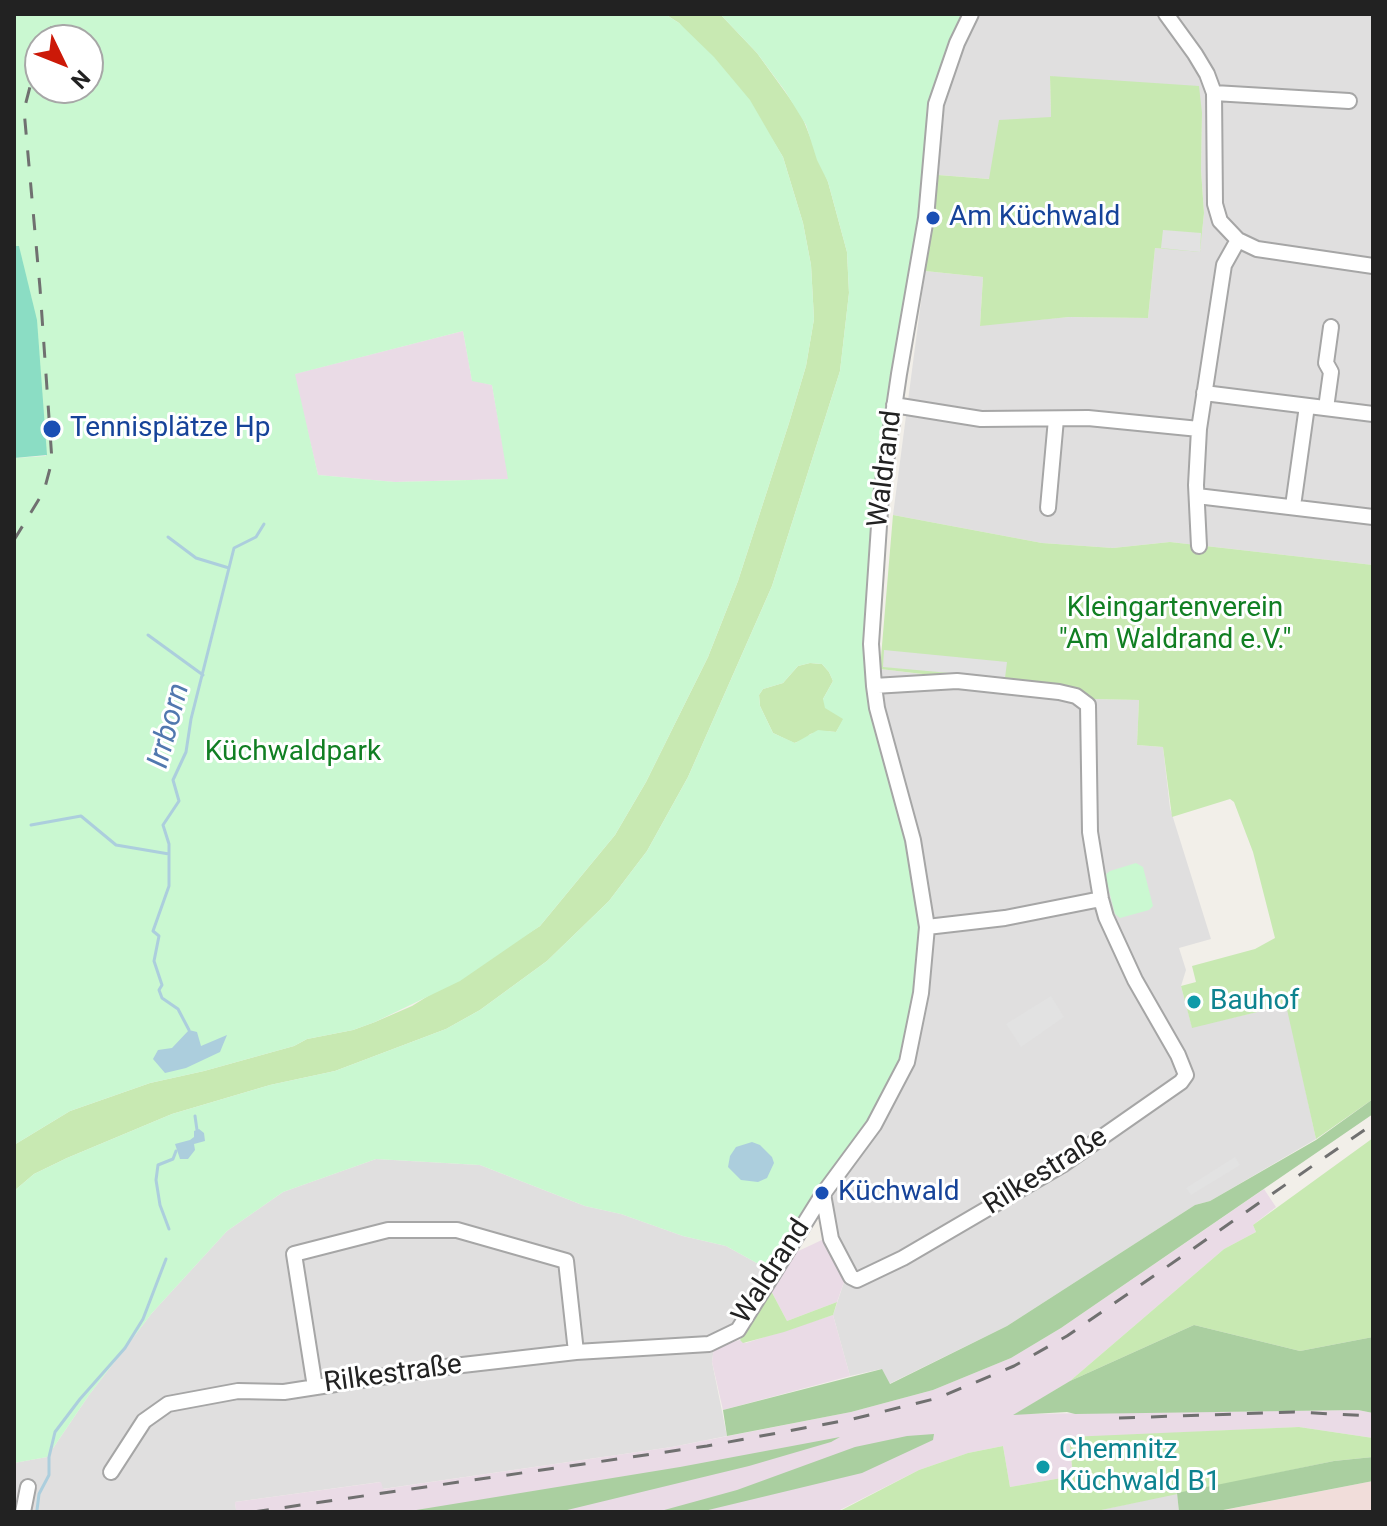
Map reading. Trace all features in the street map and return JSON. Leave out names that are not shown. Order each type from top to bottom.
[{"type":"street","name":"Waldrand","points":[[709,1344],[738,1330],[823,1194],[874,1125],[907,1062],[921,993],[927,927],[913,840],[877,708],[871,644],[874,582],[881,496],[894,405],[926,218],[936,104],[957,43],[971,14]]},
{"type":"street","points":[[1166,14],[1195,54],[1214,93],[1215,204],[1220,221],[1238,240],[1257,249],[1373,266]]},
{"type":"street","points":[[1214,93],[1349,101]]},
{"type":"street","points":[[1199,546],[1199,429],[1224,265],[1238,240]]},
{"type":"street","points":[[1326,408],[1331,372],[1326,363],[1331,327]]},
{"type":"street","points":[[1204,393],[1373,414]]},
{"type":"street","points":[[894,405],[981,419],[1127,420],[1199,429]]},
{"type":"street","points":[[1293,506],[1307,406]]},
{"type":"street","points":[[1048,508],[1056,419]]},
{"type":"street","points":[[1197,496],[1373,517]]},
{"type":"street","points":[[874,686],[957,681],[1059,692],[1076,696],[1088,705],[1090,832],[1101,899],[1005,918],[927,927]]},
{"type":"street","name":"Rilkestraße","points":[[823,1194],[831,1239],[851,1277],[857,1280],[927,1244],[1062,1165],[1181,1082],[1186,1075],[1178,1055],[1135,980],[1101,899]]},
{"type":"street","points":[[315,1387],[294,1254],[388,1230],[457,1230],[566,1261],[576,1352]]},
{"type":"street","name":"Rilkestraße","points":[[111,1472],[144,1421],[168,1404],[238,1391],[263,1393],[315,1387],[445,1367],[576,1352],[709,1344]]},
{"type":"street","points":[[20,1506],[28,1487]]},
{"type":"shaded area","points":[[979,14],[1373,14],[1373,565],[1170,542],[1113,548],[1042,543],[893,515],[925,271],[983,277],[980,325],[1069,317],[1148,318],[1155,248],[1200,251],[1204,213],[1202,113],[1050,76],[1051,117],[990,179],[938,175],[946,88]]},
{"type":"shaded area","points":[[1163,230],[1201,233],[1200,252],[1161,248]]},
{"type":"shaded area","points":[[463,331],[472,380],[492,385],[509,479],[395,482],[318,475],[294,374]]},
{"type":"shaded area","points":[[884,650],[1007,662],[1005,678],[883,667]]},
{"type":"shaded area","points":[[880,669],[1077,693],[1094,699],[1139,700],[1137,745],[1163,747],[1170,808],[1211,939],[1179,948],[1186,970],[1181,986],[1192,1027],[1287,1005],[1316,1139],[1210,1201],[1195,1205],[1007,1326],[889,1384],[881,1369],[850,1376],[833,1315],[844,1282],[824,1239],[822,1199],[882,707]]},
{"type":"shaded area","points":[[1051,996],[1064,1017],[1021,1047],[1006,1024]]},
{"type":"shaded area","points":[[1235,1157],[1240,1165],[1191,1195],[1186,1188]]},
{"type":"shaded area","points":[[376,1159],[480,1165],[585,1206],[726,1246],[773,1272],[738,1326],[714,1347],[712,1362],[727,1436],[672,1447],[382,1489],[380,1482],[235,1502],[236,1510],[223,1512],[14,1512],[14,1463],[47,1457],[89,1395],[152,1313],[227,1231],[283,1192]]},
{"type":"shaded area","points":[[1264,1189],[1276,1207],[1253,1225],[1256,1232],[1224,1249],[1070,1381],[1015,1414],[1358,1410],[1373,1413],[1373,1438],[1299,1427],[1069,1438],[1073,1476],[1010,1487],[1003,1446],[968,1453],[919,1470],[836,1512],[223,1512],[236,1510],[235,1502],[381,1482],[383,1489],[672,1447],[851,1412],[933,1390],[1011,1358],[1061,1328]]},
{"type":"shaded area","points":[[824,1239],[844,1282],[837,1302],[787,1321],[769,1287],[790,1255]]},
{"type":"shaded area","points":[[833,1315],[850,1376],[723,1410],[712,1362],[714,1347],[740,1340],[746,1343]]},
{"type":"shaded area","points":[[1373,1481],[1373,1512],[1214,1512]]},
{"type":"shaded area","points":[[1177,1493],[1179,1512],[1092,1512]]},
{"type":"green space","name":"Küchwaldpark","points":[[14,14],[665,14],[679,23],[714,57],[750,100],[783,157],[803,223],[811,265],[814,319],[806,366],[789,423],[738,581],[708,657],[646,782],[615,835],[540,926],[460,981],[375,1022],[204,1071],[150,1083],[70,1111],[14,1145],[14,458],[46,456],[19,246],[14,246]],"holes":[[[463,331],[472,381],[492,385],[508,479],[395,482],[318,475],[295,374]]]},
{"type":"green space","points":[[665,14],[720,14],[757,53],[801,114],[828,182],[847,252],[849,293],[840,371],[772,586],[688,777],[647,851],[609,901],[547,961],[480,1010],[446,1029],[335,1071],[270,1085],[172,1114],[34,1174],[14,1191],[14,1145],[70,1111],[150,1083],[204,1071],[375,1022],[412,1006],[540,926],[615,835],[646,782],[708,657],[738,581],[806,366],[814,319],[811,265],[803,223],[783,157],[679,23]]},
{"type":"green space","points":[[720,14],[965,14],[927,105],[921,210],[866,642],[902,801],[924,924],[918,990],[902,1062],[870,1125],[773,1272],[726,1246],[585,1206],[480,1165],[376,1159],[283,1192],[227,1231],[152,1313],[89,1395],[47,1457],[14,1463],[14,1191],[34,1174],[172,1114],[270,1085],[335,1071],[446,1029],[480,1010],[547,961],[609,901],[647,851],[688,777],[772,586],[840,371],[849,293],[847,252],[828,182],[806,125],[757,53]],"holes":[[[822,664],[833,681],[823,699],[825,708],[843,719],[836,732],[818,730],[795,743],[773,733],[760,706],[759,695],[763,689],[783,683],[798,666]]]},
{"type":"green space","points":[[1050,76],[1199,86],[1204,213],[1200,252],[1155,248],[1148,318],[1069,317],[980,326],[983,277],[925,271],[938,175],[989,179],[999,120],[1051,117]]},
{"type":"green space","points":[[14,246],[19,246],[37,320],[47,455],[14,458]]},
{"type":"green space","name":"Kleingartenverein \"Am Waldrand e.V.\"","points":[[893,515],[1042,543],[1113,548],[1170,542],[1373,565],[1373,1099],[1316,1139],[1286,1005],[1192,1028],[1181,986],[1196,982],[1192,966],[1255,949],[1275,938],[1253,852],[1234,802],[1230,799],[1172,817],[1163,747],[1137,745],[1139,700],[1094,699],[1025,686],[880,669]]},
{"type":"green space","points":[[822,664],[829,672],[833,681],[823,699],[844,719],[836,732],[810,734],[794,743],[773,733],[760,706],[759,695],[763,689],[783,683],[798,666]]},
{"type":"green space","points":[[1136,863],[1143,867],[1153,906],[1120,918],[1115,914],[1105,875]]},
{"type":"green space","points":[[1373,1099],[1373,1114],[1061,1328],[1011,1358],[933,1390],[851,1412],[727,1436],[723,1410],[882,1369],[890,1384],[1007,1326],[1195,1205],[1210,1201],[1316,1140]]},
{"type":"green space","points":[[1373,1138],[1373,1337],[1300,1351],[1194,1325],[1070,1381],[1224,1249],[1256,1232],[1253,1225]]},
{"type":"green space","points":[[769,1287],[787,1321],[837,1302],[833,1315],[743,1343],[740,1340]]},
{"type":"green space","points":[[1194,1325],[1300,1351],[1373,1337],[1373,1413],[1358,1410],[1013,1415],[1070,1381]]},
{"type":"green space","points":[[1299,1427],[1373,1438],[1373,1457],[1334,1461],[1092,1512],[838,1512],[919,1470],[968,1453],[1003,1446],[1010,1487],[1073,1476],[1069,1437]]},
{"type":"green space","points":[[934,1434],[933,1440],[862,1473],[700,1512],[657,1512],[737,1490],[855,1447],[907,1436]]},
{"type":"green space","points":[[840,1437],[749,1466],[559,1512],[404,1512],[680,1467]]},
{"type":"green space","points":[[1373,1457],[1373,1481],[1213,1512],[1179,1512],[1177,1493],[1334,1461]]},
{"type":"water","points":[[189,1030],[197,1032],[201,1046],[227,1035],[220,1052],[186,1068],[165,1073],[153,1059],[158,1050],[172,1048]]},
{"type":"water","points":[[199,1129],[204,1133],[205,1141],[194,1144],[195,1150],[188,1159],[180,1159],[175,1144],[190,1140],[194,1137],[194,1131]]},
{"type":"water","points":[[752,1142],[760,1145],[774,1163],[767,1178],[758,1182],[741,1180],[728,1167],[736,1147]]},
{"type":"waterway","name":"Irrborn","points":[[189,1030],[178,1009],[162,998],[159,990],[162,985],[154,961],[159,936],[153,931],[169,886],[169,844],[163,825],[179,801],[173,780],[186,752],[191,719],[234,548],[256,537],[264,524]]},
{"type":"waterway","points":[[168,537],[196,558],[229,568]]},
{"type":"waterway","points":[[148,635],[203,675]]},
{"type":"waterway","points":[[31,825],[81,816],[116,845],[169,854]]},
{"type":"waterway","points":[[195,1116],[197,1130]]},
{"type":"waterway","name":"Irrborn","points":[[169,1229],[160,1205],[156,1180],[158,1165],[173,1159],[176,1151]]},
{"type":"waterway","points":[[37,1510],[39,1494],[49,1475],[49,1457],[55,1432],[125,1348],[143,1319],[166,1259]]},
{"type":"railway","points":[[54,24],[61,14]]},
{"type":"railway","points":[[14,540],[44,491],[52,461],[26,104]]},
{"type":"railway","points":[[253,1512],[707,1446],[853,1419],[938,1398],[1014,1366],[1067,1336],[1373,1124]]},
{"type":"railway","points":[[1119,1418],[1294,1412],[1373,1416]]},
{"type":"place","name":"Am Küchwald","points":[[933,218]]},
{"type":"place","name":"Tennisplätze Hp","points":[[52,429]]},
{"type":"place","name":"Bauhof","points":[[1194,1002]]},
{"type":"place","name":"Küchwald","points":[[822,1193]]},
{"type":"place","name":"Chemnitz Küchwald B1","points":[[1043,1467]]}]
